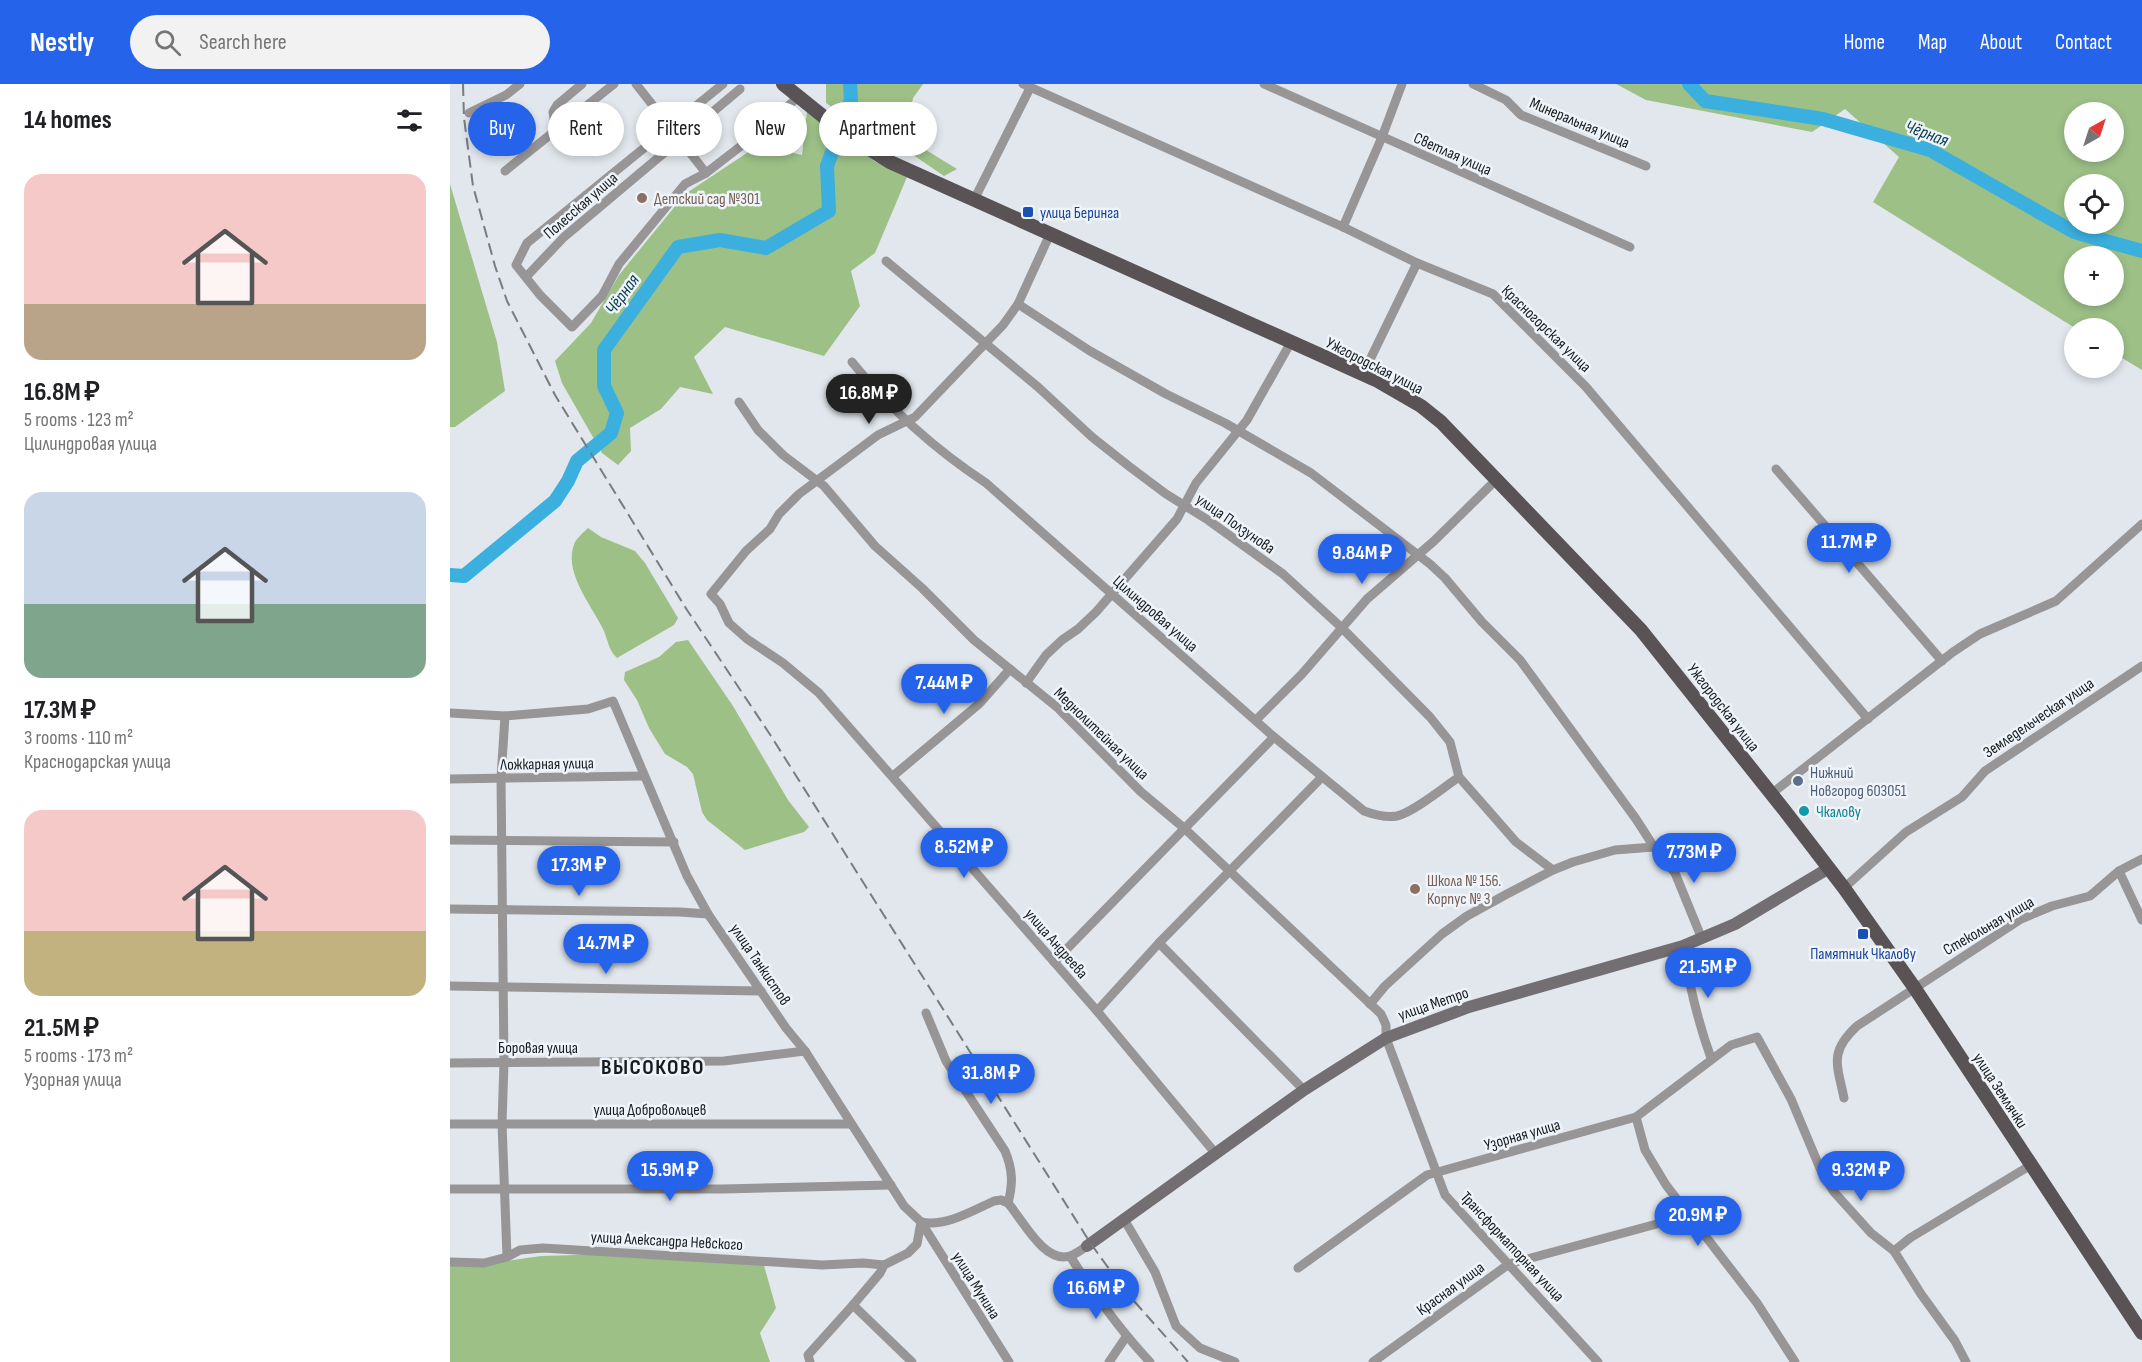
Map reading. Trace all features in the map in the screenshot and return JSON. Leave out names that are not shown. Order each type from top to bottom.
[{"type":"main road","name":"Ужгородская улица","points":[[783,84],[845,134],[890,162],[1363,375],[1421,406],[1463,444],[1641,630],[1829,868]]},
{"type":"main road","name":"улица Землячки","points":[[1829,868],[1914,987],[2142,1333]]},
{"type":"street","points":[[492,102],[520,84]]},
{"type":"street","points":[[561,102],[582,84]]},
{"type":"street","points":[[591,102],[614,84]]},
{"type":"street","points":[[636,84],[650,102]]},
{"type":"street","name":"Полесская улица","points":[[701,102],[723,84]]},
{"type":"street","name":"Светлая улица","points":[[1264,84],[1630,248]]},
{"type":"street","points":[[1343,227],[1402,84]]},
{"type":"street","name":"Минеральная улица","points":[[1473,84],[1493,88],[1521,115],[1646,166]]},
{"type":"street","points":[[974,200],[1026,86]]},
{"type":"street","name":"Красногорская улица","points":[[1026,86],[1502,300],[1586,387],[1868,719]]},
{"type":"street","name":"Полесская улица","points":[[722,104],[740,89]]},
{"type":"street","points":[[526,277],[540,295],[572,327],[603,296],[619,264],[685,184],[706,173],[759,132],[798,97]]},
{"type":"street","points":[[505,171],[548,136]]},
{"type":"street","name":"Полесская улица","points":[[636,155],[527,243],[516,265],[526,277],[564,237],[660,156]]},
{"type":"street","points":[[693,156],[706,173]]},
{"type":"street","points":[[817,481],[878,435],[920,413],[1003,325],[1018,304],[1050,234]]},
{"type":"street","name":"улица Ползунова","points":[[886,261],[1038,387],[1120,460],[1283,574],[1342,628],[1430,717],[1450,742],[1459,777],[1516,842],[1553,870]]},
{"type":"street","points":[[1363,375],[1417,263]]},
{"type":"street","points":[[1018,304],[1090,351],[1311,473],[1430,564],[1520,660],[1675,873],[1702,939]]},
{"type":"street","points":[[1026,683],[1046,655],[1078,629],[1164,536],[1177,519],[1196,483],[1248,420],[1291,342]]},
{"type":"street","name":"Цилиндровая улица","points":[[852,362],[890,405],[957,464],[986,483],[1256,720],[1364,811],[1381,817],[1399,816],[1459,777]]},
{"type":"street","name":"Меднолитейная улица","points":[[739,402],[758,430],[783,455],[817,481],[875,546],[922,588],[974,640],[1058,708],[1141,792],[1230,870],[1381,1014],[1386,1025],[1386,1038]]},
{"type":"street","points":[[1776,470],[1942,661]]},
{"type":"street","points":[[1256,720],[1302,674],[1367,599],[1434,541],[1497,479]]},
{"type":"street","name":"улица Андреева","points":[[817,481],[799,494],[779,514],[770,529],[746,551],[711,594],[720,604],[729,623],[819,693],[1097,1011],[1216,1154]]},
{"type":"street","points":[[1772,794],[1980,634],[2056,601],[2142,524]]},
{"type":"street","name":"Земледельческая улица","points":[[1844,888],[1906,832],[1962,797],[1985,771],[2142,666]]},
{"type":"street","points":[[893,776],[978,704],[1010,669]]},
{"type":"street","name":"улица Танкистов","points":[[505,716],[588,709],[613,701],[687,876],[708,915],[786,1028],[805,1051],[904,1206],[921,1222]]},
{"type":"street","points":[[450,713],[505,716],[501,778],[504,1063],[502,1123],[507,1257]]},
{"type":"street","points":[[1054,962],[1275,736]]},
{"type":"street","name":"Ложкарная улица","points":[[450,778],[644,776]]},
{"type":"street","points":[[1097,1011],[1230,870],[1322,777]]},
{"type":"street","points":[[450,840],[674,842]]},
{"type":"street","name":"улица Метро","points":[[1370,1004],[1385,986],[1450,928],[1467,916],[1553,870],[1615,850],[1654,847]]},
{"type":"street","name":"Стекольная улица","points":[[1844,1098],[1837,1051],[1841,1042],[1857,1026],[2021,919],[2052,906],[2090,896],[2119,871],[2142,859]]},
{"type":"street","name":"улица Метро","points":[[1087,1246],[1125,1221],[1304,1090],[1386,1038],[1469,1007],[1702,939],[1735,924],[1829,868]]},
{"type":"street","points":[[2119,871],[2142,920]]},
{"type":"street","points":[[450,909],[680,912],[708,915]]},
{"type":"street","points":[[1160,943],[1304,1090]]},
{"type":"street","points":[[1683,946],[1689,981],[1711,1058]]},
{"type":"street","points":[[450,986],[761,991]]},
{"type":"street","points":[[926,1013],[946,1061],[1005,1151],[1011,1165],[1012,1177],[1008,1203]]},
{"type":"street","name":"Узорная улица","points":[[1298,1268],[1427,1175],[1636,1117],[1711,1058],[1731,1045],[1757,1036],[1791,1099],[1822,1173],[1834,1192],[1871,1233],[1894,1251]]},
{"type":"street","name":"Трансформаторная улица","points":[[1386,1038],[1445,1195],[1599,1362]]},
{"type":"street","name":"Боровая улица","points":[[450,1063],[724,1061],[805,1051]]},
{"type":"street","points":[[1636,1117],[1645,1150],[1665,1185],[1757,1303],[1795,1362]]},
{"type":"street","name":"улица Добровольцев","points":[[450,1124],[851,1124]]},
{"type":"street","points":[[1966,1362],[1955,1341],[1894,1251],[1910,1238],[2031,1165]]},
{"type":"street","points":[[450,1189],[723,1189],[891,1185]]},
{"type":"street","points":[[809,1358],[880,1274],[884,1265],[908,1253],[917,1244],[921,1222],[932,1224],[943,1222],[1001,1200],[1008,1203],[1036,1241],[1058,1256],[1070,1256],[1087,1246]]},
{"type":"street","name":"Красная улица","points":[[1373,1362],[1509,1264],[1690,1215]]},
{"type":"street","points":[[1125,1221],[1155,1272],[1176,1326],[1200,1348],[1235,1362]]},
{"type":"street","name":"улица Мунина","points":[[921,1222],[1009,1362]]},
{"type":"street","name":"улица Александра Невского","points":[[450,1262],[484,1263],[507,1257],[520,1250],[543,1248],[822,1265],[863,1263],[884,1265]]},
{"type":"street","points":[[1070,1256],[1099,1303],[1126,1337],[1150,1362]]},
{"type":"street","points":[[854,1305],[912,1362]]},
{"type":"street","points":[[1109,1362],[1126,1337]]},
{"type":"green space","points":[[826,84],[923,84],[912,102],[826,102]]},
{"type":"green space","points":[[1616,84],[2142,84],[2142,370],[2124,359],[2124,318],[2064,318],[2064,321],[1873,202],[1899,157],[1845,109],[1812,132],[1646,100]]},
{"type":"green space","points":[[807,111],[819,120],[819,156],[867,156],[907,177],[875,253],[851,271],[860,306],[824,356],[725,327],[694,357],[713,394],[680,387],[661,409],[630,428],[631,451],[618,465],[602,453],[562,383],[555,361],[591,323],[619,275],[685,194],[742,156],[807,156]]},
{"type":"green space","points":[[915,156],[936,156],[957,169],[944,176]]},
{"type":"green space","points":[[450,184],[497,342],[505,391],[455,427],[450,427]]},
{"type":"green space","points":[[588,528],[601,537],[635,551],[645,563],[678,618],[674,625],[617,658],[580,587],[572,564],[575,542]]},
{"type":"green space","points":[[688,640],[733,706],[788,800],[809,827],[804,832],[745,850],[707,820],[702,812],[693,774],[687,767],[665,754],[649,728],[637,700],[624,680],[625,672],[659,657],[676,642]]},
{"type":"green space","points":[[647,1253],[763,1262],[776,1308],[760,1333],[770,1362],[450,1362],[450,1266],[480,1265],[541,1256]]},
{"type":"waterway","name":"Чёрная","points":[[450,575],[464,576],[555,501],[577,461],[611,433],[617,413],[604,386],[604,350],[678,247],[720,240],[766,248],[829,211],[827,166],[851,100],[850,84]]},
{"type":"waterway","name":"Чёрная","points":[[1689,84],[1705,101],[1823,119],[1930,150],[2074,232],[2142,251]]},
{"type":"railway","points":[[463,84],[464,118],[473,186],[495,266],[507,301],[555,395],[687,610],[771,736],[1091,1244],[1126,1292],[1188,1362]]},
{"type":"place","name":"Детский сад №301","points":[[642,198]]},
{"type":"place","name":"улица Беринга","points":[[1028,212]]},
{"type":"place","name":"Нижний Новгород 603051","points":[[1798,781]]},
{"type":"place","name":"Чкалову","points":[[1804,811]]},
{"type":"place","name":"Школа № 156. Корпус № 3","points":[[1415,889]]},
{"type":"place","name":"Памятник Чкалову","points":[[1863,934]]},
{"type":"district","name":"ВЫСОКОВО","points":[[653,1066]]}]
